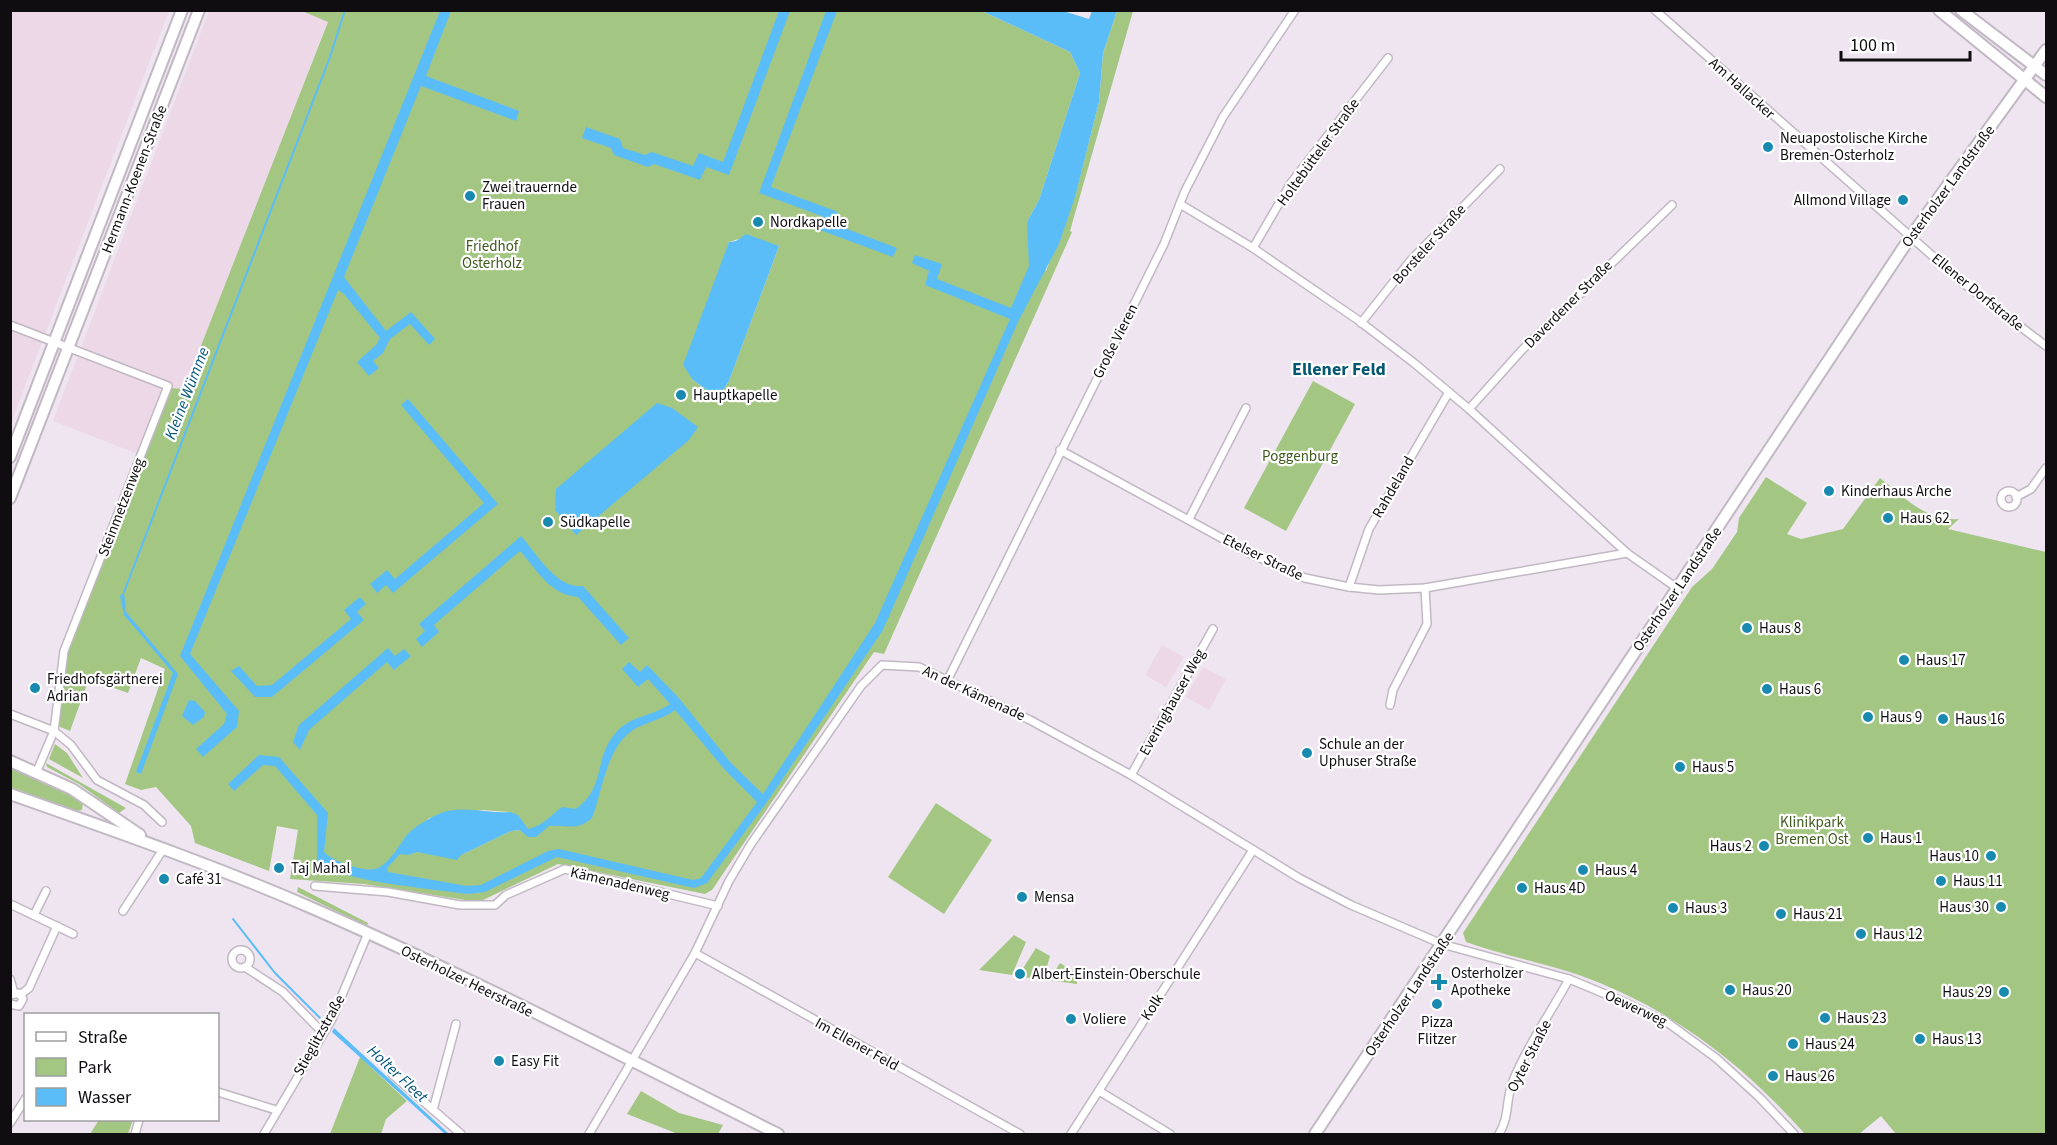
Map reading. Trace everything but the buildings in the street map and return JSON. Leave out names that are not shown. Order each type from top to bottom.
[{"type":"main road","name":"Hermann-Koenen-Straße","points":[[10,457],[183,10]]},
{"type":"main road","name":"Hermann-Koenen-Straße","points":[[10,498],[199,10]]},
{"type":"main road","points":[[1939,10],[2046,97]]},
{"type":"main road","points":[[1961,10],[2046,75]]},
{"type":"main road","name":"Osterholzer Landstraße","points":[[1316,1134],[1911,237],[2046,50]]},
{"type":"main road","name":"Osterholzer Heerstraße","points":[[10,760],[37,771],[90,801],[150,842]]},
{"type":"main road","name":"Osterholzer Heerstraße","points":[[10,794],[150,842],[368,933],[632,1060],[778,1134]]},
{"type":"main road","points":[[78,818],[90,801]]},
{"type":"street","name":"Große Vieren","points":[[948,679],[1164,244],[1180,204],[1223,117],[1295,10]]},
{"type":"street","name":"Am Hallacker","points":[[1655,10],[1911,237]]},
{"type":"street","name":"Holtebütteler Straße","points":[[1253,248],[1291,183],[1388,58]]},
{"type":"street","name":"Borsteler Straße","points":[[1361,323],[1411,260],[1500,169]]},
{"type":"street","points":[[1180,204],[1253,248],[1361,323],[1469,409],[1627,553],[1677,588]]},
{"type":"street","name":"Daverdener Straße","points":[[1469,409],[1522,350],[1672,205]]},
{"type":"street","name":"Ellener Dorfstraße","points":[[1911,237],[1990,306],[2046,346]]},
{"type":"street","points":[[10,325],[69,347]]},
{"type":"street","name":"Steinmetzenweg","points":[[37,771],[54,731],[64,651],[168,386],[69,347]]},
{"type":"street","name":"Rahdeland","points":[[1349,587],[1369,530],[1449,392]]},
{"type":"street","points":[[1189,519],[1246,408]]},
{"type":"street","name":"Etelser Straße","points":[[1060,450],[1277,567],[1305,578],[1349,587],[1379,590],[1425,588],[1627,553]]},
{"type":"street","points":[[2016,497],[2031,489],[2046,468]]},
{"type":"street","points":[[1389,705],[1393,690],[1427,624],[1425,588]]},
{"type":"street","name":"Everinghauser Weg","points":[[1131,775],[1213,629]]},
{"type":"street","name":"An der Kämenade","points":[[590,1134],[695,953],[751,844],[861,686],[882,665],[919,667],[948,679],[1131,775],[1299,878],[1352,905],[1442,944]]},
{"type":"street","points":[[10,714],[54,731],[71,745],[97,780],[144,805],[162,822]]},
{"type":"street","points":[[123,911],[164,848]]},
{"type":"street","name":"Kolk","points":[[1071,1134],[1253,850]]},
{"type":"street","name":"Kämenadenweg","points":[[315,885],[388,892],[460,905],[495,905],[506,895],[565,869],[718,906]]},
{"type":"street","points":[[34,915],[46,891]]},
{"type":"street","points":[[10,904],[73,934]]},
{"type":"street","points":[[15,994],[29,988],[57,926]]},
{"type":"street","name":"Stieglitzstraße","points":[[264,1134],[276,1110],[332,1019],[368,933]]},
{"type":"street","name":"Oewerweg","points":[[1442,944],[1569,979],[1622,1000],[1685,1033],[1759,1097],[1794,1134]]},
{"type":"street","name":"Im Ellener Feld","points":[[695,953],[1020,1134]]},
{"type":"street","points":[[245,967],[283,992],[323,1033]]},
{"type":"street","points":[[10,979],[21,1004],[11,1006]]},
{"type":"street","name":"Oyter Straße","points":[[1499,1134],[1507,1121],[1507,1101],[1513,1081],[1569,979]]},
{"type":"street","points":[[433,1110],[456,1024]]},
{"type":"street","points":[[392,1074],[425,1106],[461,1134]]},
{"type":"street","points":[[1099,1090],[1170,1134]]},
{"type":"street","points":[[219,1092],[276,1110]]},
{"type":"street","points":[[10,1123],[24,1101]]},
{"type":"shaded area","points":[[11,11],[169,11],[11,423]]},
{"type":"shaded area","points":[[209,11],[302,11],[328,21],[184,389],[164,387],[138,454],[53,421]]},
{"type":"shaded area","points":[[1162,645],[1184,657],[1166,687],[1145,675]]},
{"type":"shaded area","points":[[1203,667],[1226,679],[1209,710],[1186,697]]},
{"type":"green space","name":"Friedhof Osterholz","points":[[302,11],[982,11],[1070,52],[1080,73],[1039,200],[1027,222],[1046,271],[1075,196],[1099,102],[1103,53],[1117,11],[1133,11],[1070,231],[1072,232],[884,654],[874,652],[712,890],[705,894],[558,864],[483,900],[471,901],[364,884],[290,879],[298,830],[277,826],[269,871],[195,843],[191,826],[156,787],[141,790],[125,784],[165,669],[141,658],[128,693],[89,679],[70,731],[53,724],[59,668],[170,388],[184,389],[328,22]],"holes":[[[742,238],[779,246],[729,381],[718,398],[693,380],[688,370],[729,242]],[[662,407],[668,409],[555,510],[557,496]],[[482,810],[510,812],[520,830],[511,831],[461,855],[416,852],[409,855],[398,849],[429,818]]]},
{"type":"green space","name":"Poggenburg","points":[[1313,381],[1355,404],[1286,531],[1244,508]]},
{"type":"green space","name":"Klinikpark Bremen Ost","points":[[1766,477],[1807,503],[1787,534],[1801,539],[1843,529],[1880,478],[1916,507],[1937,517],[1959,519],[1948,529],[2046,552],[2046,1134],[1896,1134],[1881,1116],[1859,1134],[1805,1134],[1781,1108],[1729,1060],[1701,1039],[1642,1002],[1576,974],[1466,942],[1463,933],[1692,587],[1712,569],[1737,532],[1739,518]]},
{"type":"green space","points":[[55,744],[67,753],[83,778],[49,759]]},
{"type":"green space","points":[[46,763],[126,808],[119,813],[79,784],[47,767]]},
{"type":"green space","points":[[11,767],[58,786],[83,802],[82,810],[76,811],[11,789]]},
{"type":"green space","points":[[936,803],[992,840],[944,914],[888,877]]},
{"type":"green space","points":[[298,887],[368,923],[367,926],[297,892]]},
{"type":"green space","points":[[1014,935],[1026,942],[1012,975],[979,970]]},
{"type":"green space","points":[[1036,948],[1050,956],[1043,980],[1018,976]]},
{"type":"green space","points":[[1060,963],[1077,974],[1077,984],[1049,980]]},
{"type":"green space","points":[[360,1057],[407,1101],[386,1119],[381,1134],[330,1134]]},
{"type":"green space","points":[[641,1091],[679,1113],[723,1125],[718,1134],[678,1134],[627,1114]]},
{"type":"green space","points":[[98,1121],[133,1121],[128,1134],[90,1134]]},
{"type":"water","points":[[440,11],[451,11],[426,76],[519,111],[516,121],[421,86],[344,277],[386,331],[411,312],[435,339],[429,345],[410,324],[390,339],[383,353],[373,361],[379,368],[369,376],[357,362],[376,345],[380,338],[344,294],[338,290],[190,654],[239,711],[237,727],[203,757],[196,749],[224,724],[227,714],[180,656]]},
{"type":"water","points":[[779,11],[790,11],[729,175],[706,167],[700,180],[654,164],[648,167],[614,155],[611,148],[582,138],[586,127],[620,139],[623,148],[645,155],[652,152],[693,166],[699,153],[723,162]]},
{"type":"water","points":[[826,11],[837,11],[771,187],[838,212],[834,224],[897,248],[893,257],[820,230],[824,217],[759,193]]},
{"type":"water","points":[[982,11],[1063,11],[1089,19],[1092,11],[1117,11],[1103,53],[1099,102],[1075,197],[1059,244],[1018,322],[883,630],[765,805],[707,883],[694,888],[557,857],[485,892],[468,894],[368,880],[331,870],[317,863],[317,815],[275,766],[263,765],[234,791],[228,784],[259,755],[279,757],[328,813],[324,852],[342,863],[368,869],[375,869],[384,864],[406,836],[418,826],[437,815],[450,811],[510,812],[518,815],[528,829],[533,828],[562,807],[576,809],[592,792],[608,744],[620,728],[670,704],[648,679],[638,687],[622,669],[629,662],[640,672],[647,665],[678,697],[731,763],[763,794],[875,623],[1010,319],[925,285],[929,271],[912,263],[915,255],[942,264],[937,279],[1011,308],[1029,266],[1027,222],[1039,200],[1080,73],[1070,52]],"holes":[[[675,710],[725,770],[757,802],[701,878],[693,880],[559,849],[548,851],[481,885],[467,886],[388,872],[387,868],[400,854],[409,855],[417,852],[457,860],[461,855],[511,831],[520,830],[528,837],[536,837],[549,826],[581,825],[592,818],[606,770],[624,738],[638,727]]]},
{"type":"water","points":[[746,234],[779,246],[729,381],[718,398],[693,380],[683,365],[729,242],[736,241]]},
{"type":"water","points":[[408,399],[498,504],[393,593],[386,585],[377,593],[370,584],[387,570],[395,579],[484,503],[401,405]]},
{"type":"water","points":[[657,403],[672,408],[698,427],[689,440],[576,535],[555,510],[556,489]]},
{"type":"water","points":[[521,536],[556,576],[564,582],[583,586],[629,638],[621,645],[578,597],[552,587],[520,551],[434,625],[439,632],[422,647],[416,639],[425,631],[419,624]]},
{"type":"water","points":[[124,592],[126,612],[178,674],[141,774],[136,772],[173,673],[124,615],[120,596]]},
{"type":"water","points":[[360,597],[366,604],[357,612],[364,620],[272,697],[255,697],[231,671],[239,666],[257,686],[272,685],[351,619],[344,610]]},
{"type":"water","points":[[388,648],[395,656],[404,649],[411,656],[394,670],[387,662],[309,730],[300,750],[293,742],[299,725]]},
{"type":"water","points":[[189,700],[195,701],[205,712],[204,717],[193,725],[182,716]]},
{"type":"water","points":[[334,1028],[449,1134],[445,1134],[332,1032]]},
{"type":"waterway","name":"Kleine Wümme","points":[[124,592],[330,57],[345,10]]},
{"type":"waterway","name":"Holter Fleet","points":[[233,919],[275,973],[324,1022]]},
{"type":"place","name":"Neuapostolische Kirche Bremen-Osterholz","points":[[1768,147]]},
{"type":"place","name":"Zwei trauernde Frauen","points":[[470,196]]},
{"type":"place","name":"Allmond Village","points":[[1903,200]]},
{"type":"place","name":"Nordkapelle","points":[[758,222]]},
{"type":"place","name":"Hauptkapelle","points":[[681,395]]},
{"type":"place","name":"Kinderhaus Arche","points":[[1829,491]]},
{"type":"place","name":"Haus 62","points":[[1888,518]]},
{"type":"place","name":"Südkapelle","points":[[548,522]]},
{"type":"place","name":"Haus 8","points":[[1747,628]]},
{"type":"place","name":"Haus 17","points":[[1904,660]]},
{"type":"place","name":"Friedhofsgärtnerei Adrian","points":[[35,688]]},
{"type":"place","name":"Haus 6","points":[[1767,689]]},
{"type":"place","name":"Haus 9","points":[[1868,717]]},
{"type":"place","name":"Haus 16","points":[[1943,719]]},
{"type":"place","name":"Schule an der Uphuser Straße","points":[[1307,753]]},
{"type":"place","name":"Haus 5","points":[[1680,767]]},
{"type":"place","name":"Haus 1","points":[[1868,838]]},
{"type":"place","name":"Haus 2","points":[[1764,846]]},
{"type":"place","name":"Haus 10","points":[[1991,856]]},
{"type":"place","name":"Taj Mahal","points":[[279,868]]},
{"type":"place","name":"Haus 4","points":[[1583,870]]},
{"type":"place","name":"Café 31","points":[[164,879]]},
{"type":"place","name":"Haus 11","points":[[1941,881]]},
{"type":"place","name":"Haus 4D","points":[[1522,888]]},
{"type":"place","name":"Mensa","points":[[1022,897]]},
{"type":"place","name":"Haus 30","points":[[2001,907]]},
{"type":"place","name":"Haus 3","points":[[1673,908]]},
{"type":"place","name":"Haus 21","points":[[1781,914]]},
{"type":"place","name":"Haus 12","points":[[1861,934]]},
{"type":"place","name":"Albert-Einstein-Oberschule","points":[[1020,974]]},
{"type":"place","name":"Osterholzer Apotheke","points":[[1439,982]]},
{"type":"place","name":"Haus 20","points":[[1730,990]]},
{"type":"place","name":"Haus 29","points":[[2004,992]]},
{"type":"place","name":"Pizza Flitzer","points":[[1437,1004]]},
{"type":"place","name":"Haus 23","points":[[1825,1018]]},
{"type":"place","name":"Voliere","points":[[1071,1019]]},
{"type":"place","name":"Haus 13","points":[[1920,1039]]},
{"type":"place","name":"Haus 24","points":[[1793,1044]]},
{"type":"place","name":"Easy Fit","points":[[499,1061]]},
{"type":"place","name":"Haus 26","points":[[1773,1076]]},
{"type":"district","name":"Ellener Feld","points":[[1339,369]]}]
